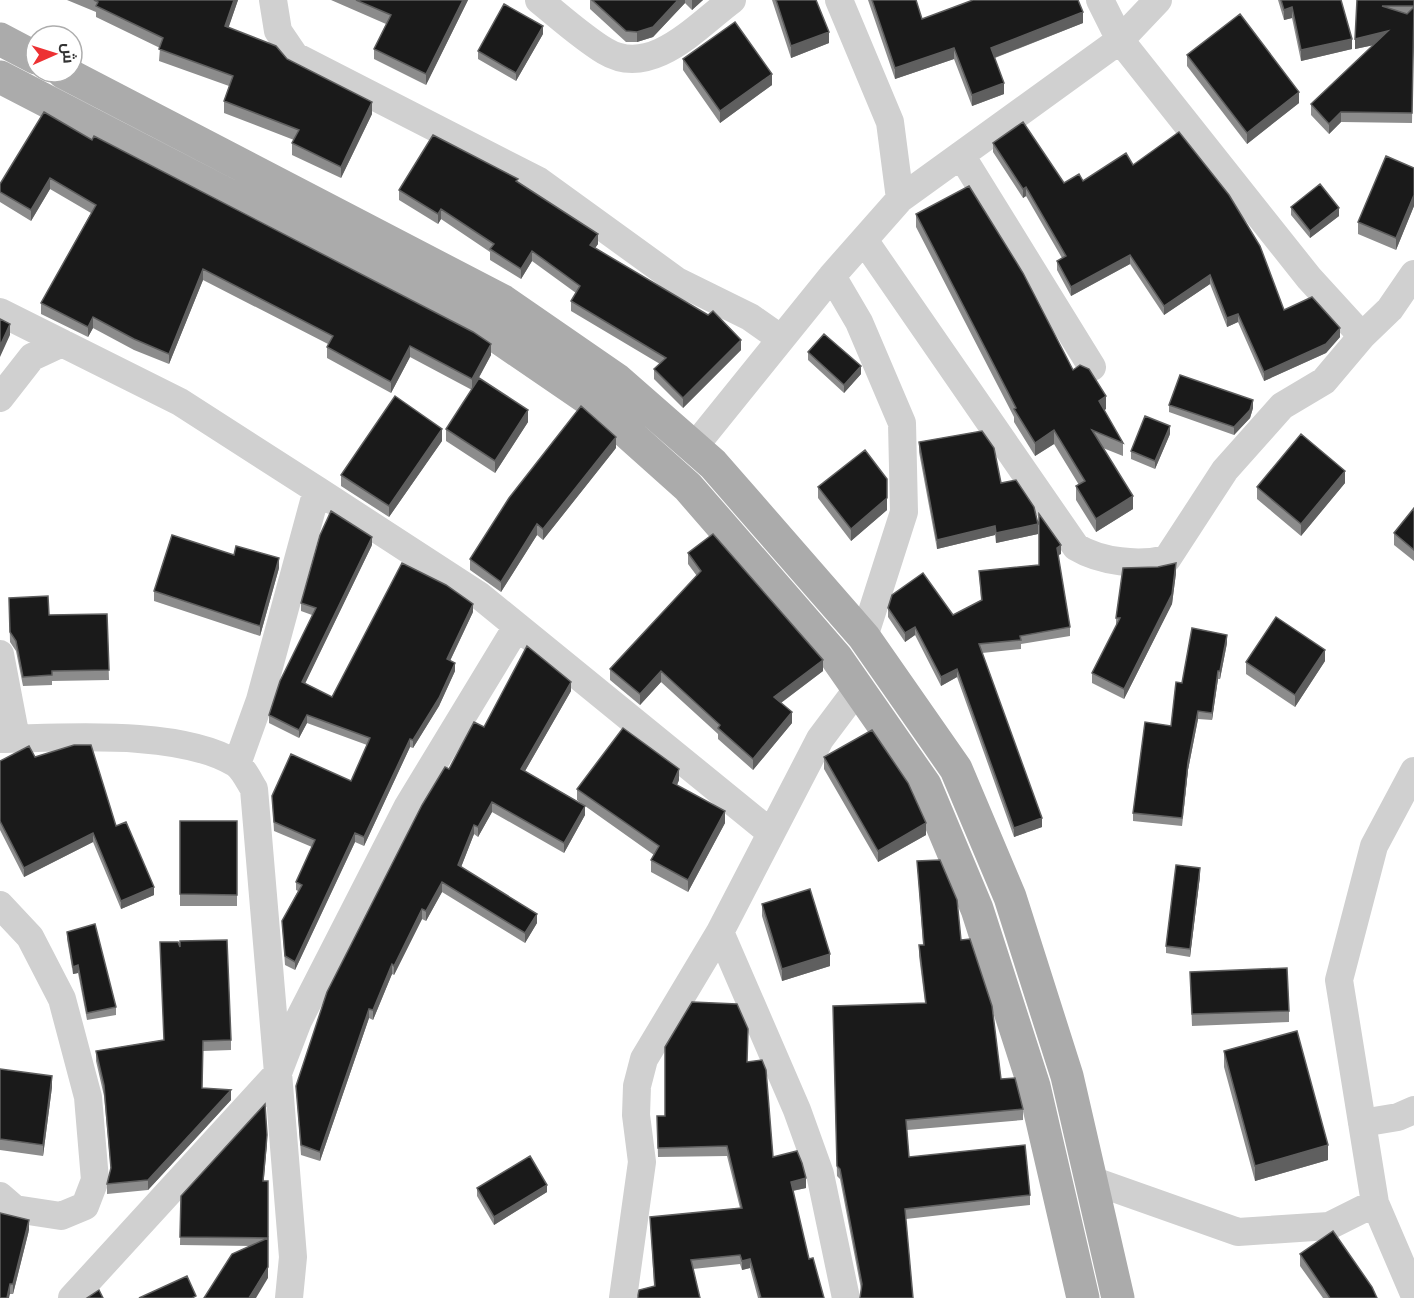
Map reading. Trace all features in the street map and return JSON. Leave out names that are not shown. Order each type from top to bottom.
[{"type":"main road","points":[[0,39],[24,52]]},
{"type":"main road","points":[[0,77],[483,327],[594,404],[688,487],[859,687],[925,785],[977,909],[1034,1086],[1083,1298]]},
{"type":"main road","points":[[84,83],[503,301],[616,378],[713,464],[864,637],[956,770],[1010,897],[1067,1076],[1118,1298]]},
{"type":"street","points":[[273,0],[278,31],[295,56],[539,181],[677,281],[750,317],[780,338]]},
{"type":"street","points":[[539,0],[606,52],[634,61],[661,54],[732,0]]},
{"type":"street","points":[[839,0],[890,123],[900,199]]},
{"type":"street","points":[[1100,0],[1120,40],[1309,278],[1362,336]]},
{"type":"street","points":[[694,447],[780,338],[900,199],[1120,40],[1158,0]]},
{"type":"street","points":[[961,155],[1092,367]]},
{"type":"street","points":[[864,240],[1076,547],[1093,557],[1152,563],[1167,560],[1225,470],[1282,406],[1324,381],[1362,336],[1390,309],[1414,274]]},
{"type":"street","points":[[832,276],[859,322],[902,423],[904,512],[864,637]]},
{"type":"street","points":[[0,312],[180,402],[480,596],[516,628],[771,833]]},
{"type":"street","points":[[0,398],[32,357],[62,343]]},
{"type":"street","points":[[237,764],[260,700],[317,490]]},
{"type":"street","points":[[72,1298],[278,1073],[298,1021],[408,806],[516,628]]},
{"type":"street","points":[[0,654],[8,739],[152,740],[204,750],[237,764],[254,789],[293,1257],[289,1298]]},
{"type":"street","points":[[623,1298],[642,1162],[636,1115],[639,1077],[644,1059],[720,932],[820,739],[859,687]]},
{"type":"street","points":[[1414,771],[1374,846],[1339,980],[1375,1203],[1414,1294]]},
{"type":"street","points":[[0,905],[30,937],[62,999],[88,1097],[95,1180],[85,1206],[61,1216],[15,1209],[0,1196]]},
{"type":"street","points":[[720,932],[797,1110],[820,1174],[846,1298]]},
{"type":"street","points":[[1362,1123],[1398,1117],[1414,1110]]},
{"type":"street","points":[[1091,1180],[1238,1232],[1329,1226],[1375,1203]]},
{"type":"building","points":[[94,0],[234,0],[225,26],[276,46],[287,59],[372,102],[341,167],[292,143],[299,130],[224,101],[233,76],[159,49],[163,38],[96,6],[98,2]]},
{"type":"building","points":[[356,0],[463,0],[426,74],[374,49],[391,15]]},
{"type":"building","points":[[592,0],[678,0],[653,27],[637,32],[626,31]]},
{"type":"building","points":[[776,0],[816,0],[829,32],[791,46]]},
{"type":"building","points":[[872,0],[916,0],[922,19],[973,0],[1078,0],[1083,12],[991,48],[1004,83],[972,95],[954,48],[895,68]]},
{"type":"building","points":[[1281,0],[1341,0],[1352,39],[1301,50],[1292,7],[1284,10]]},
{"type":"building","points":[[1357,0],[1414,0],[1414,6],[1382,6],[1407,14],[1414,7],[1412,113],[1341,112],[1329,124],[1311,104],[1388,31],[1355,39]]},
{"type":"building","points":[[504,4],[543,26],[516,73],[478,51]]},
{"type":"building","points":[[1240,14],[1299,92],[1247,133],[1187,55]]},
{"type":"building","points":[[735,22],[772,74],[720,111],[683,59]]},
{"type":"building","points":[[44,112],[92,140],[94,136],[473,332],[491,344],[472,379],[410,346],[391,382],[327,347],[333,336],[203,269],[169,354],[134,339],[93,317],[88,327],[41,303],[96,205],[50,178],[31,210],[0,192],[0,184]]},
{"type":"building","points":[[1023,122],[1064,183],[1079,174],[1083,181],[1126,153],[1133,165],[1179,132],[1229,195],[1260,246],[1284,310],[1312,297],[1340,328],[1326,344],[1264,372],[1238,314],[1227,318],[1210,275],[1164,306],[1130,255],[1071,287],[1057,261],[1066,256],[1026,187],[1023,189],[993,143]]},
{"type":"building","points":[[433,135],[518,179],[516,181],[598,234],[590,245],[708,315],[713,311],[741,340],[683,398],[654,369],[666,358],[571,301],[580,286],[532,251],[521,269],[490,249],[494,244],[441,209],[438,214],[399,190]]},
{"type":"building","points":[[1386,156],[1414,168],[1414,195],[1396,238],[1358,222]]},
{"type":"building","points":[[1320,184],[1339,208],[1310,231],[1291,207]]},
{"type":"building","points":[[969,186],[1023,273],[1073,370],[1080,365],[1089,369],[1106,396],[1099,401],[1123,443],[1092,430],[1133,496],[1096,519],[1076,486],[1085,481],[1054,430],[1035,443],[1014,409],[1016,408],[916,214]]},
{"type":"building","points":[[0,319],[10,324],[0,346]]},
{"type":"building","points":[[824,334],[861,366],[844,385],[808,352]]},
{"type":"building","points":[[1180,375],[1253,400],[1250,410],[1234,427],[1169,405]]},
{"type":"building","points":[[479,378],[528,410],[495,461],[446,429]]},
{"type":"building","points":[[395,396],[442,429],[389,506],[341,475]]},
{"type":"building","points":[[581,406],[616,437],[543,529],[537,524],[501,582],[470,559],[509,498]]},
{"type":"building","points":[[1145,416],[1170,426],[1155,461],[1131,451]]},
{"type":"building","points":[[982,431],[994,448],[1001,483],[1016,480],[1034,507],[1038,524],[996,533],[995,526],[937,540],[919,442]]},
{"type":"building","points":[[1301,434],[1345,471],[1301,524],[1257,487]]},
{"type":"building","points":[[865,450],[887,479],[887,498],[851,529],[818,487]]},
{"type":"building","points":[[1414,508],[1414,550],[1394,533]]},
{"type":"building","points":[[331,511],[372,537],[302,682],[332,697],[402,563],[446,585],[473,604],[447,659],[455,663],[439,698],[413,740],[410,739],[364,837],[355,833],[295,962],[285,956],[282,921],[302,885],[296,882],[315,840],[274,822],[272,796],[291,754],[351,781],[370,738],[307,715],[299,730],[269,715],[280,681],[316,608],[301,603],[320,535]]},
{"type":"building","points":[[1039,514],[1061,545],[1057,548],[1070,627],[1020,636],[1021,640],[979,644],[1042,818],[1014,828],[957,669],[941,677],[915,627],[905,633],[888,608],[892,595],[923,573],[953,615],[982,600],[979,571],[1039,565]]},
{"type":"building","points":[[713,534],[823,660],[774,697],[792,712],[753,759],[661,671],[640,694],[610,669],[701,571],[688,553]]},
{"type":"building","points":[[172,535],[234,555],[236,546],[279,558],[260,626],[154,591]]},
{"type":"building","points":[[1176,563],[1172,594],[1124,689],[1092,673],[1120,618],[1116,618],[1123,568],[1158,567]]},
{"type":"building","points":[[48,596],[49,615],[107,614],[109,670],[52,671],[52,675],[23,677],[16,641],[10,632],[9,598]]},
{"type":"building","points":[[1276,617],[1325,650],[1295,695],[1246,662]]},
{"type":"building","points":[[1192,628],[1227,635],[1220,671],[1218,671],[1212,713],[1198,711],[1188,762],[1182,818],[1133,813],[1145,722],[1171,726],[1176,682],[1182,683]]},
{"type":"building","points":[[527,646],[571,682],[521,769],[585,806],[564,843],[492,802],[478,827],[474,825],[458,865],[537,914],[525,933],[442,882],[426,911],[422,909],[394,966],[392,964],[373,1010],[369,1009],[320,1152],[301,1145],[296,1086],[327,992],[422,805],[445,767],[449,769],[474,722],[484,727]]},
{"type":"building","points":[[623,728],[679,769],[673,783],[725,811],[688,880],[651,860],[659,846],[577,789]]},
{"type":"building","points":[[872,730],[908,783],[926,823],[878,851],[824,757]]},
{"type":"building","points":[[74,745],[91,745],[116,826],[126,822],[154,887],[121,901],[93,833],[24,868],[0,821],[0,761],[29,746],[35,757]]},
{"type":"building","points":[[180,821],[237,821],[237,895],[180,894]]},
{"type":"building","points":[[940,860],[957,900],[961,940],[970,939],[992,1006],[1001,1079],[1015,1078],[1023,1109],[906,1120],[909,1157],[1025,1145],[1030,1195],[905,1209],[913,1298],[860,1298],[862,1284],[840,1169],[837,1166],[833,1006],[926,1003],[919,945],[924,945],[917,861]]},
{"type":"building","points":[[1176,865],[1200,868],[1190,949],[1166,946]]},
{"type":"building","points":[[810,889],[830,954],[782,969],[762,904]]},
{"type":"building","points":[[95,924],[116,1007],[87,1013],[78,965],[73,967],[67,932]]},
{"type":"building","points":[[227,940],[231,1040],[203,1041],[202,1088],[231,1090],[148,1180],[107,1184],[111,1168],[104,1085],[96,1051],[164,1040],[160,942],[178,942],[180,947],[180,941]]},
{"type":"building","points":[[1287,968],[1289,1011],[1192,1014],[1190,972]]},
{"type":"building","points":[[692,1002],[737,1004],[748,1029],[747,1062],[762,1060],[766,1070],[773,1157],[797,1151],[802,1163],[806,1178],[791,1182],[809,1259],[813,1258],[824,1298],[761,1298],[750,1259],[742,1261],[740,1255],[691,1260],[700,1298],[638,1298],[639,1290],[655,1286],[650,1217],[742,1208],[727,1146],[658,1148],[657,1116],[665,1116],[665,1047]]},
{"type":"building","points":[[1297,1031],[1328,1145],[1255,1166],[1224,1051]]},
{"type":"building","points":[[0,1069],[52,1076],[43,1145],[0,1139]]},
{"type":"building","points":[[265,1104],[267,1135],[263,1181],[268,1181],[268,1238],[180,1237],[181,1196]]},
{"type":"building","points":[[530,1156],[547,1185],[494,1217],[477,1188]]},
{"type":"building","points":[[0,1213],[29,1220],[13,1284],[10,1284],[7,1298],[0,1298]]},
{"type":"building","points":[[1333,1231],[1372,1287],[1377,1298],[1330,1298],[1300,1254]]},
{"type":"building","points":[[268,1238],[268,1267],[249,1298],[204,1298],[232,1254]]},
{"type":"building","points":[[187,1276],[196,1296],[192,1298],[139,1298]]},
{"type":"building","points":[[99,1290],[103,1298],[87,1298]]}]
